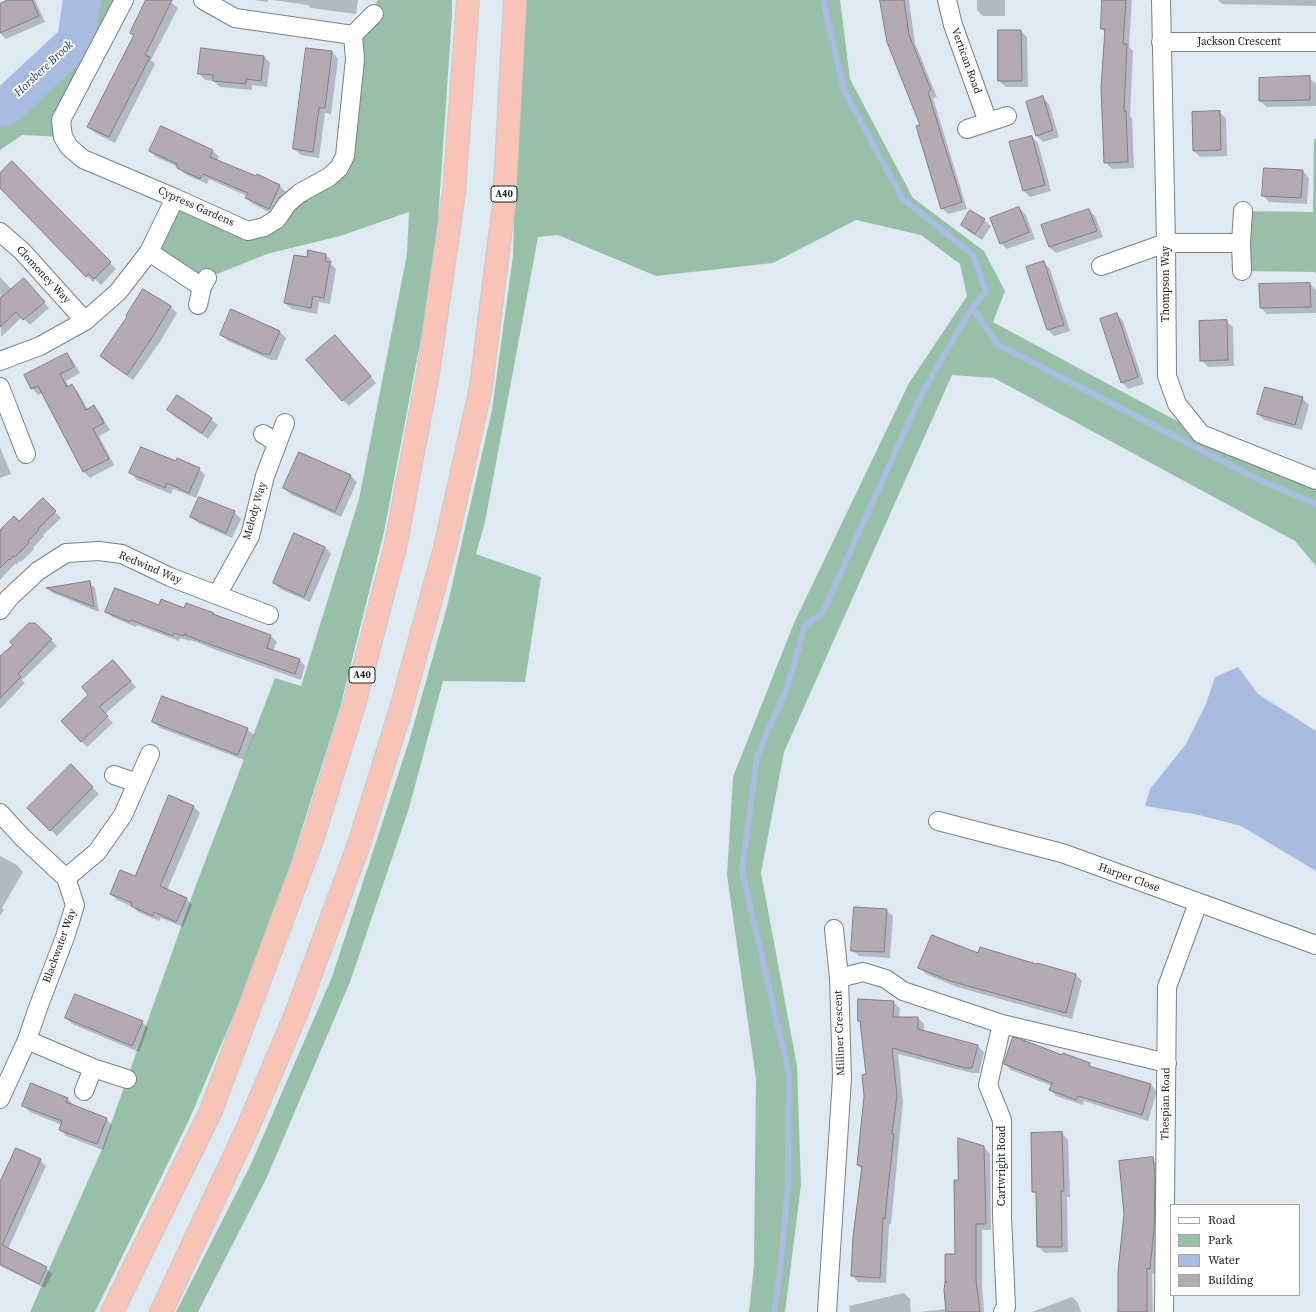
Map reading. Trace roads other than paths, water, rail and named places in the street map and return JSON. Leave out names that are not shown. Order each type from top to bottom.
[{"type":"highway","name":"A40","points":[[112,1312],[210,1113],[312,840],[354,705],[395,548],[428,373],[454,192],[468,0]]},
{"type":"highway","name":"A40","points":[[161,1312],[248,1127],[302,999],[362,832],[400,712],[445,548],[481,387],[504,204],[515,0]]},
{"type":"street","name":"Cypress Gardens","points":[[124,0],[61,120],[63,137],[69,147],[83,159],[248,230],[264,227],[277,219],[287,204],[300,193],[329,177],[339,168],[345,156],[355,59],[353,35]]},
{"type":"street","points":[[203,0],[235,18],[353,35],[374,14]]},
{"type":"street","name":"Vertican Road","points":[[947,0],[953,25],[988,122]]},
{"type":"street","name":"Thompson Way","points":[[1161,0],[1167,376],[1177,404],[1200,434],[1316,480]]},
{"type":"street","name":"Jackson Crescent","points":[[1161,42],[1316,42]]},
{"type":"street","points":[[967,129],[1007,116]]},
{"type":"street","points":[[0,361],[40,346],[85,321],[118,292],[149,252],[175,198]]},
{"type":"street","points":[[1242,271],[1241,243],[1243,211]]},
{"type":"street","name":"Clomoney Way","points":[[0,232],[32,262],[85,321]]},
{"type":"street","points":[[1101,266],[1166,243],[1241,243]]},
{"type":"street","points":[[149,252],[205,283],[198,305]]},
{"type":"street","points":[[0,387],[26,454]]},
{"type":"street","name":"Melody Way","points":[[217,595],[250,536],[266,476],[270,439],[286,423]]},
{"type":"street","name":"Redwind Way","points":[[0,610],[9,598],[38,570],[66,553],[99,551],[122,554],[170,577],[269,615]]},
{"type":"street","points":[[66,878],[97,852],[123,815],[150,754]]},
{"type":"street","points":[[114,775],[137,783]]},
{"type":"street","name":"Blackwater Way","points":[[0,813],[23,838],[66,878],[75,905],[65,937],[27,1040],[0,1100]]},
{"type":"street","name":"Harper Close","points":[[938,821],[1062,853],[1316,945]]},
{"type":"street","name":"Thespian Road","points":[[1164,1312],[1167,987],[1198,903]]},
{"type":"street","points":[[834,929],[839,978]]},
{"type":"street","name":"Milliner Crescent","points":[[827,1312],[842,1078],[839,978],[864,972],[886,979],[903,991],[1002,1024],[1167,1063]]},
{"type":"street","name":"Cartwright Road","points":[[1002,1024],[988,1085],[1002,1120],[1002,1216],[1006,1307],[1003,1312]]},
{"type":"street","points":[[27,1040],[93,1068],[127,1079]]},
{"type":"street","points":[[84,1091],[93,1068]]},
{"type":"water","points":[[1238,667],[1258,694],[1316,731],[1316,871],[1241,826],[1199,815],[1145,806],[1150,789],[1186,744],[1206,704],[1215,677]]},
{"type":"waterway","name":"Horsbere Brook","points":[[0,108],[6,106],[76,41],[82,0]]},
{"type":"waterway","points":[[774,1312],[780,1274],[788,1184],[789,1074],[742,871],[757,756],[787,688],[805,625],[822,614],[921,395],[972,307],[986,292],[973,255],[902,198],[844,90],[823,0]]},
{"type":"waterway","points":[[972,307],[997,344],[1257,479],[1316,504]]}]
